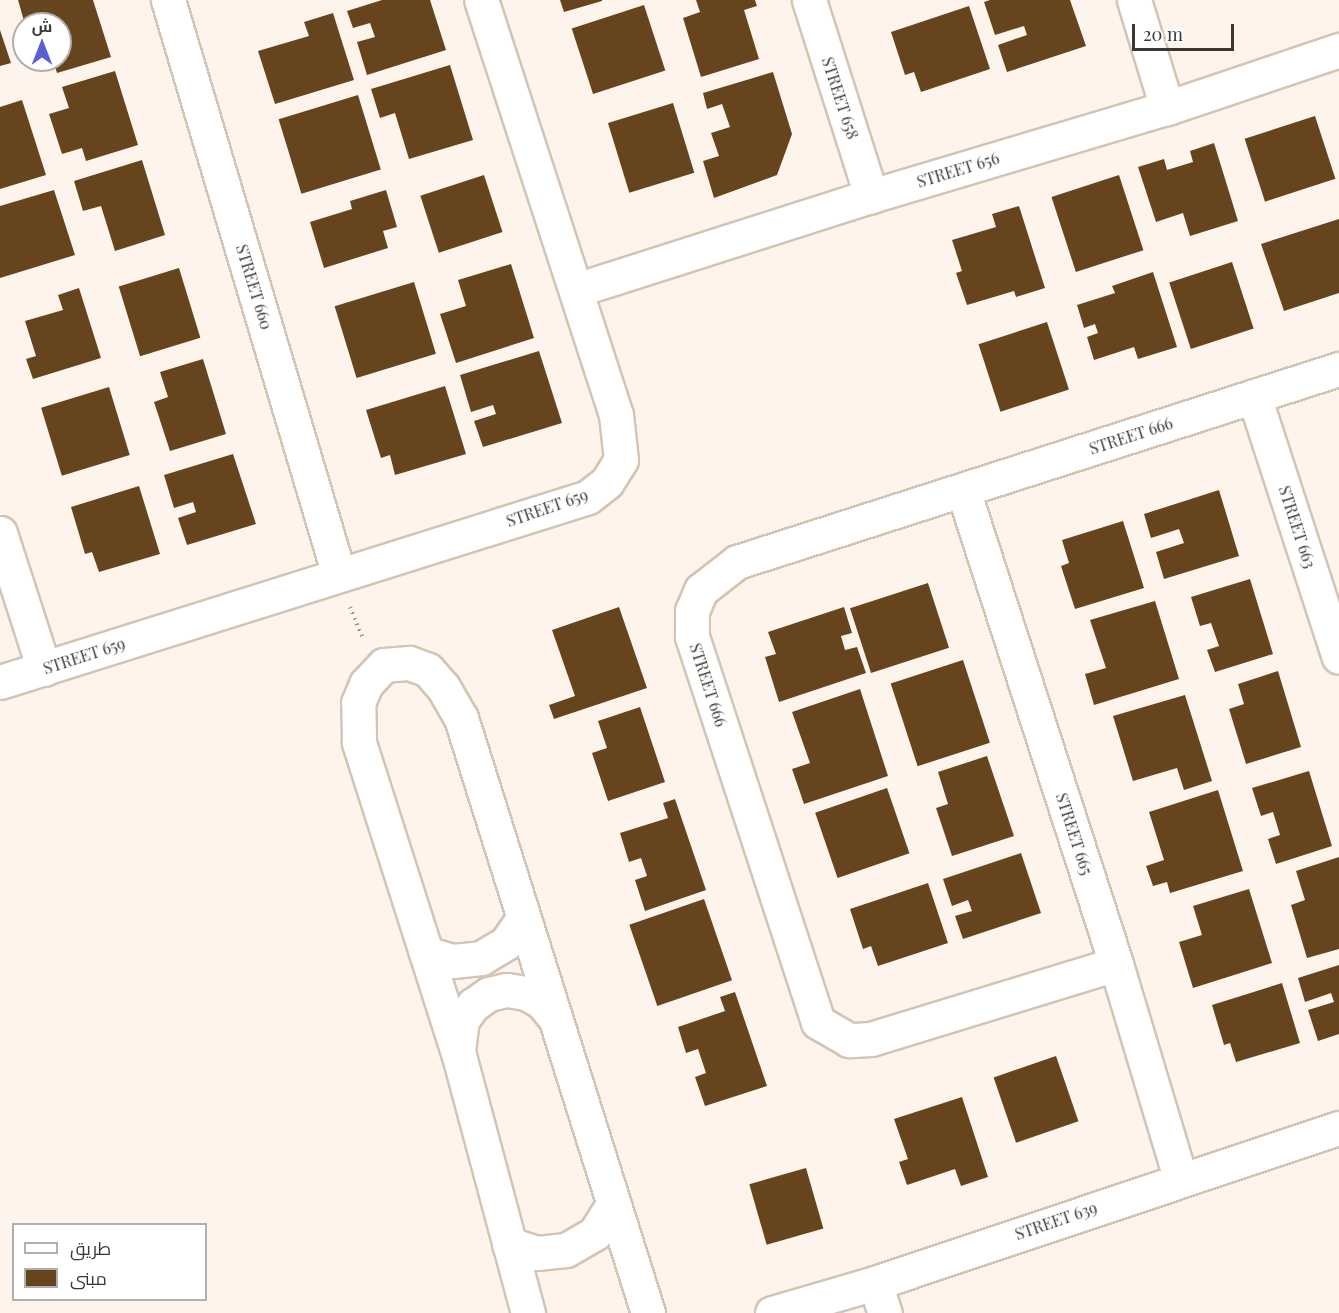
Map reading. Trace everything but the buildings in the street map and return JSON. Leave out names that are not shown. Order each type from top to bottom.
[{"type":"street","name":"STREET 660","points":[[168,0],[339,575]]},
{"type":"street","name":"STREET 659","points":[[0,682],[588,497],[608,482],[621,460],[616,416],[481,0]]},
{"type":"street","name":"STREET 658","points":[[809,0],[871,196]]},
{"type":"street","points":[[1134,0],[1167,108]]},
{"type":"street","name":"STREET 656","points":[[576,290],[871,196],[1167,108],[1339,50]]},
{"type":"street","name":"STREET 666","points":[[1116,964],[871,1039],[849,1040],[818,1022],[692,636],[692,611],[701,590],[737,562],[1339,369]]},
{"type":"street","name":"STREET 663","points":[[1254,396],[1339,657]]},
{"type":"street","name":"STREET 665","points":[[963,490],[1116,964],[1180,1178]]},
{"type":"street","points":[[0,533],[44,669]]},
{"type":"street","points":[[528,1313],[459,1056],[359,742],[358,703],[366,684],[384,665],[409,663],[428,670],[443,687],[460,718],[648,1313]]},
{"type":"street","points":[[426,953],[453,961],[481,958],[506,943],[523,919]]},
{"type":"street","points":[[459,1056],[457,1038],[462,1020],[473,1005],[489,994],[507,990],[526,993],[542,1002],[554,1017]]},
{"type":"street","name":"STREET 639","points":[[772,1313],[880,1298],[1180,1178],[1339,1128]]},
{"type":"street","points":[[509,1244],[537,1253],[566,1250],[595,1233],[613,1204]]},
{"type":"path","points":[[339,575],[360,636],[384,665]]}]
